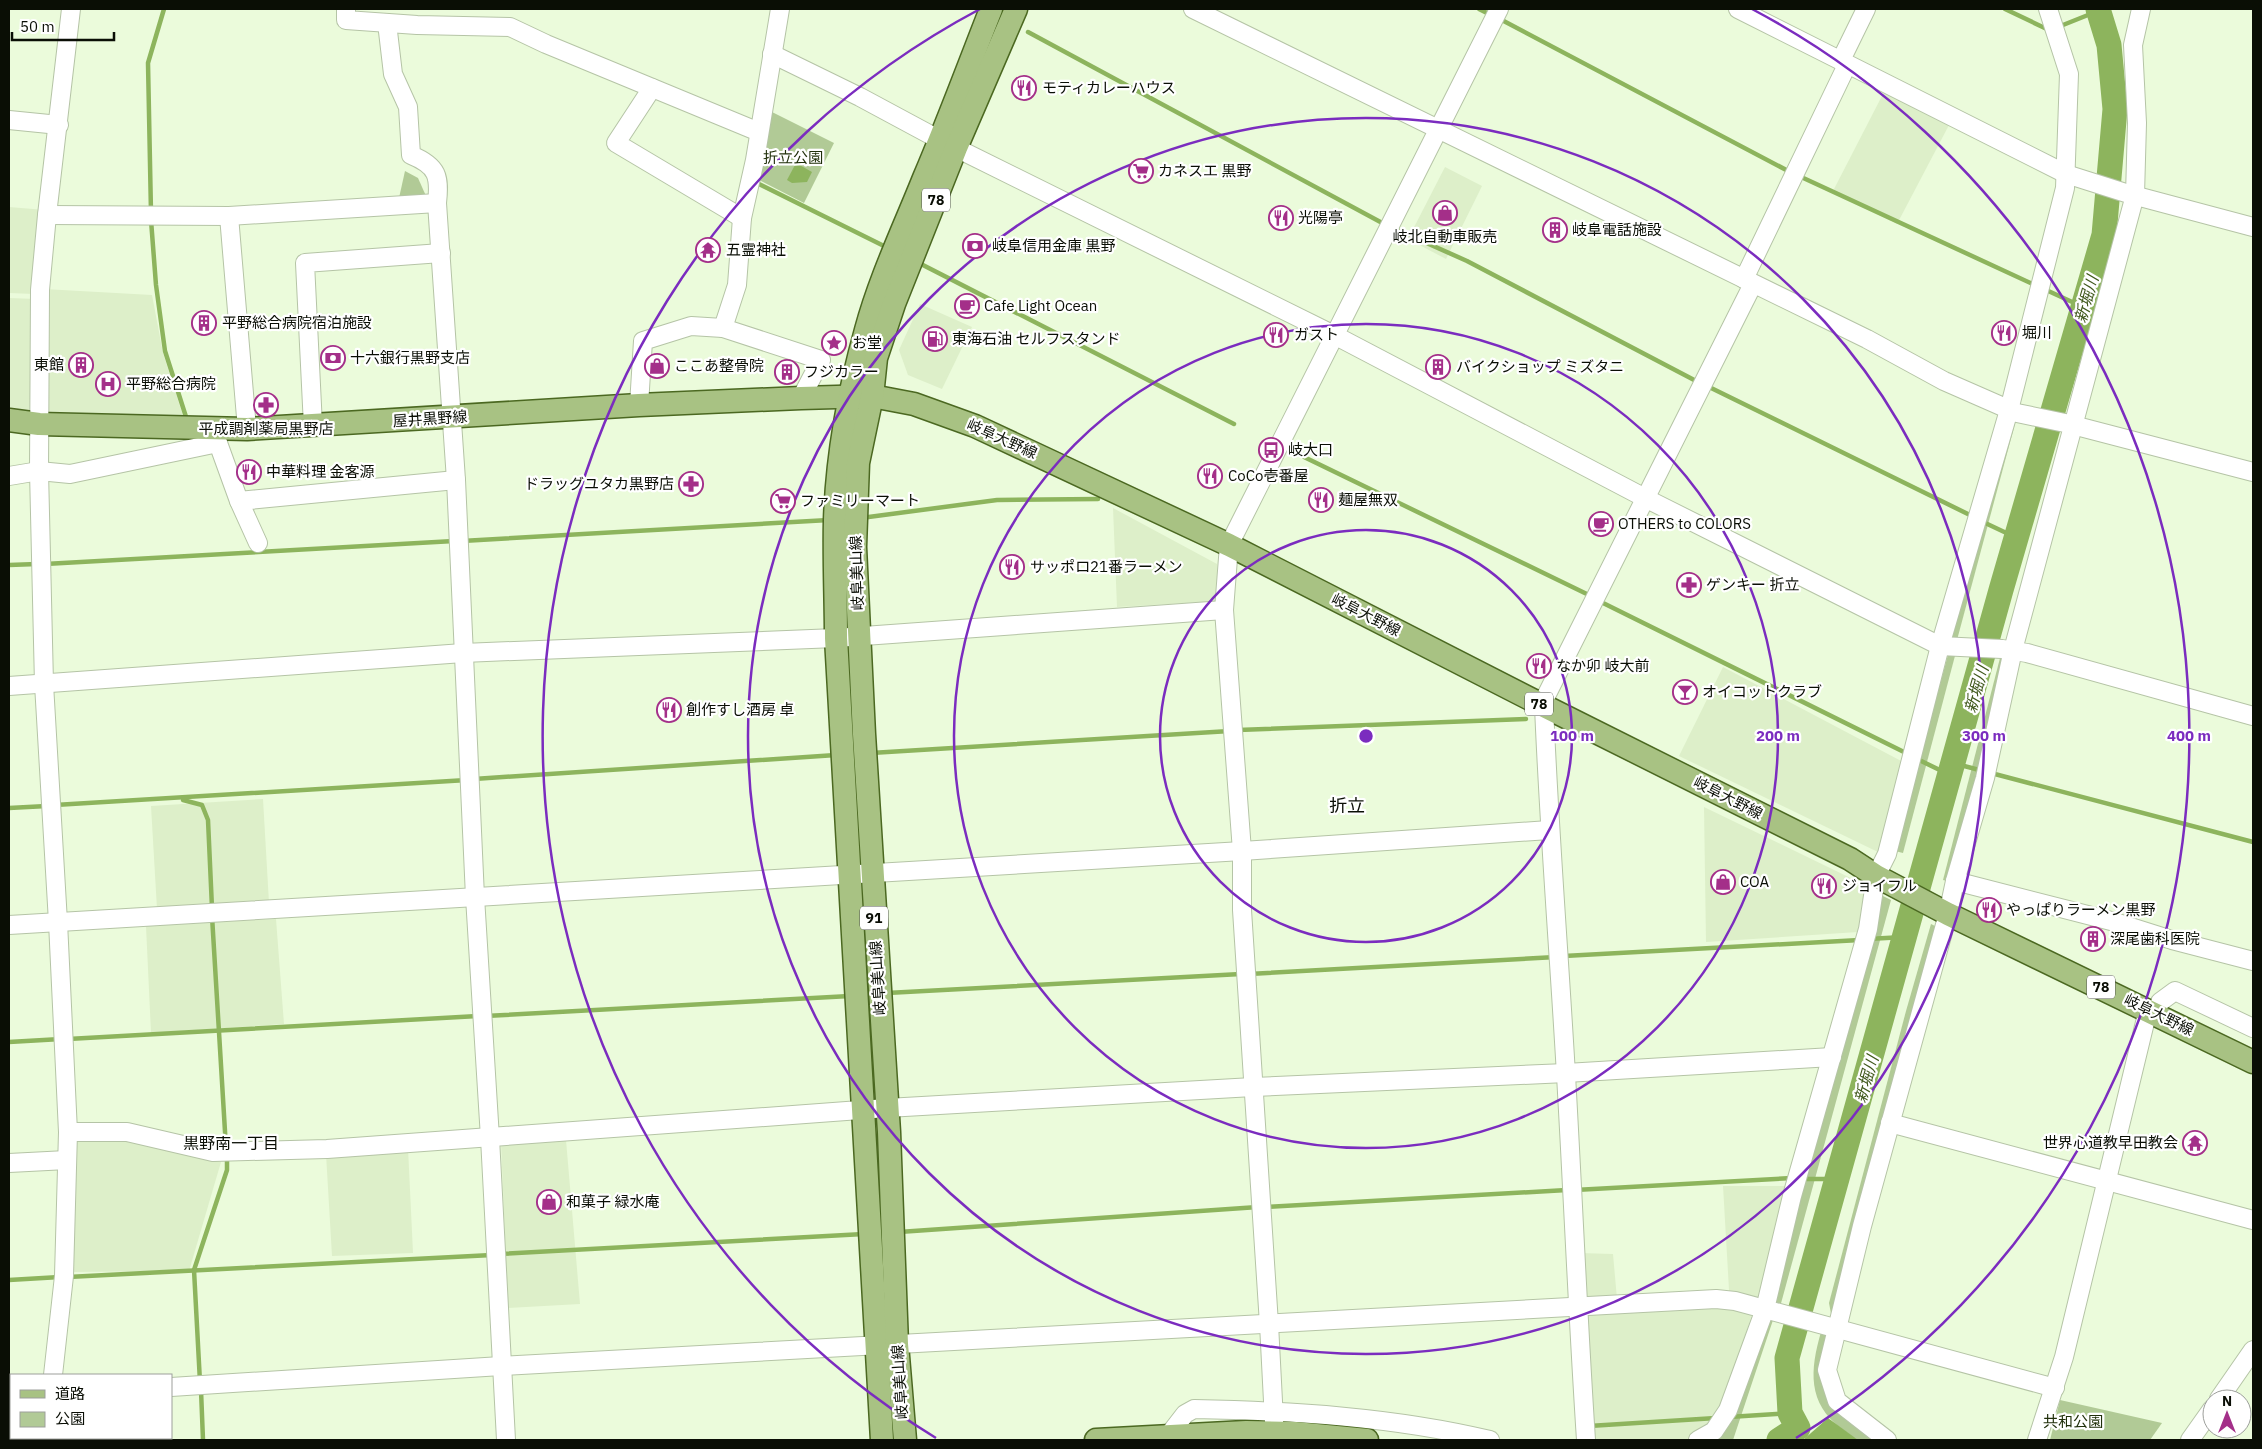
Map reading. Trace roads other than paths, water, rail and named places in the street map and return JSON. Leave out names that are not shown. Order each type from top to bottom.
[{"type":"main road","name":"78","points":[[862,397],[948,144],[991,9]]},
{"type":"main road","name":"78","points":[[948,144],[1016,9]]},
{"type":"main road","name":"屋井黒野線","points":[[9,420],[39,424],[216,435],[247,429],[452,418],[639,405],[862,397]]},
{"type":"main road","name":"岐阜大野線","points":[[862,397],[914,404],[975,426],[1229,545],[1850,860],[1881,874],[1951,899],[2154,1006],[2252,1054]]},
{"type":"main road","name":"岐阜美山線","points":[[862,397],[855,547],[859,636],[862,1110],[887,1344],[905,1440]]},
{"type":"main road","name":"岐阜美山線","points":[[862,397],[839,466],[835,520],[836,638],[887,1108],[887,1344],[882,1440]]},
{"type":"main road","points":[[1096,1440],[1246,1432],[1274,1428],[1367,1440]]},
{"type":"street","points":[[53,1374],[64,1276],[68,1132],[44,684],[39,424],[40,290],[71,9]]},
{"type":"street","points":[[346,9],[346,20],[510,26],[546,44],[759,132]]},
{"type":"street","points":[[723,328],[736,285],[742,218],[780,9]]},
{"type":"street","points":[[1193,9],[1867,339],[1944,381],[2013,412],[2253,472]]},
{"type":"street","points":[[1490,1440],[1388,1422],[1274,1428],[1242,910],[1242,852],[1224,610],[1229,545],[1336,336],[1438,128],[1499,9]]},
{"type":"street","points":[[1738,9],[2070,175],[2132,195],[2253,227]]},
{"type":"street","points":[[1586,1440],[1577,1306],[1566,1073],[1549,830],[1544,706],[1546,698],[1647,499],[1749,282],[1866,9]]},
{"type":"street","points":[[1698,1440],[1714,1431],[1728,1410],[1768,1310],[1792,1196],[1868,929],[1881,874],[2013,412],[2065,188],[2070,175],[2069,74],[2048,9]]},
{"type":"street","points":[[1887,1440],[1837,1401],[1826,1372],[1831,1328],[1890,1123],[1986,771],[2007,650],[2132,195],[2137,123],[2133,46],[2141,9]]},
{"type":"street","points":[[387,23],[393,74],[408,107],[411,155],[430,165],[440,181],[437,203],[456,480],[475,897],[506,1440]]},
{"type":"street","points":[[772,54],[860,97],[948,144],[1336,336],[1647,499],[1947,647],[2007,650],[2253,716]]},
{"type":"street","points":[[652,88],[616,144],[742,218]]},
{"type":"street","points":[[9,120],[59,125]]},
{"type":"street","points":[[47,215],[229,216],[437,203]]},
{"type":"street","points":[[229,216],[247,429]]},
{"type":"street","points":[[313,426],[305,263],[441,253]]},
{"type":"street","points":[[639,405],[643,342],[691,326],[723,328],[821,360],[801,398]]},
{"type":"street","points":[[9,476],[40,471],[70,474],[216,435],[239,501],[258,543]]},
{"type":"street","points":[[239,501],[456,480]]},
{"type":"street","points":[[9,686],[463,653],[836,638],[1224,610]]},
{"type":"street","points":[[9,925],[861,873],[1242,852],[1549,830]]},
{"type":"street","points":[[1951,899],[2115,922],[2172,940],[2253,961]]},
{"type":"street","points":[[2038,1440],[2055,1388],[2106,1181],[2154,1006],[2175,991],[2253,1028]]},
{"type":"street","points":[[68,1132],[127,1132],[213,1152],[327,1149],[887,1108],[1253,1087],[1566,1073],[1832,1058]]},
{"type":"street","points":[[1890,1123],[2253,1220]]},
{"type":"street","points":[[9,1163],[67,1160]]},
{"type":"street","points":[[172,1387],[887,1344],[1716,1299],[1735,1300],[1831,1328],[2055,1388]]},
{"type":"street","points":[[2226,1389],[2253,1350]]},
{"type":"street","points":[[2190,1440],[2202,1423]]},
{"type":"waterway","points":[[151,213],[148,63],[164,9]]},
{"type":"waterway","points":[[1479,9],[1491,15]]},
{"type":"waterway","points":[[2005,9],[2049,30]]},
{"type":"waterway","name":"新堀川","points":[[1779,1440],[1798,1428],[1790,1413],[1787,1358],[2001,590],[2104,235],[2115,109],[2109,45],[2098,9]]},
{"type":"waterway","points":[[2058,27],[2098,11]]},
{"type":"waterway","points":[[1498,18],[1792,173]]},
{"type":"waterway","points":[[1028,32],[1386,225]]},
{"type":"waterway","points":[[1799,176],[2037,286]]},
{"type":"waterway","points":[[759,184],[888,248]]},
{"type":"waterway","points":[[151,220],[156,285],[165,351],[187,420]]},
{"type":"waterway","points":[[1393,228],[1467,261],[1698,382]]},
{"type":"waterway","points":[[917,262],[1234,424]]},
{"type":"waterway","points":[[2044,289],[2083,307]]},
{"type":"waterway","points":[[1705,385],[1974,517]]},
{"type":"waterway","points":[[1304,457],[1593,597]]},
{"type":"waterway","points":[[861,518],[997,500],[1098,499]]},
{"type":"waterway","points":[[462,541],[829,520]]},
{"type":"waterway","points":[[1981,521],[2017,538]]},
{"type":"waterway","points":[[45,564],[454,541]]},
{"type":"waterway","points":[[9,565],[37,564]]},
{"type":"waterway","points":[[1599,601],[1908,754]]},
{"type":"waterway","points":[[1238,730],[1526,719]]},
{"type":"waterway","points":[[871,753],[1230,731]]},
{"type":"waterway","points":[[474,779],[836,755]]},
{"type":"waterway","points":[[1915,758],[1950,775]]},
{"type":"waterway","points":[[1953,763],[1983,771]]},
{"type":"waterway","points":[[1991,773],[2253,842]]},
{"type":"waterway","points":[[55,805],[467,780]]},
{"type":"waterway","points":[[183,800],[202,805],[208,820],[212,908]]},
{"type":"waterway","points":[[9,808],[47,806]]},
{"type":"waterway","points":[[212,916],[226,1148]]},
{"type":"waterway","points":[[1868,939],[1904,937]]},
{"type":"waterway","points":[[1564,956],[1860,940]]},
{"type":"waterway","points":[[1249,974],[1556,957]]},
{"type":"waterway","points":[[887,993],[1241,974]]},
{"type":"waterway","points":[[485,1016],[850,996]]},
{"type":"waterway","points":[[68,1039],[478,1016]]},
{"type":"waterway","points":[[9,1042],[61,1039]]},
{"type":"waterway","points":[[200,1382],[194,1270],[227,1170],[227,1156]]},
{"type":"waterway","points":[[1575,1190],[1792,1178]]},
{"type":"waterway","points":[[1802,1179],[1837,1179]]},
{"type":"waterway","points":[[1265,1207],[1567,1190]]},
{"type":"waterway","points":[[899,1232],[1258,1207]]},
{"type":"waterway","points":[[499,1254],[864,1234]]},
{"type":"waterway","points":[[68,1277],[492,1255]]},
{"type":"waterway","points":[[9,1280],[60,1277]]},
{"type":"waterway","points":[[201,1390],[203,1440]]},
{"type":"waterway","points":[[1729,1417],[1790,1413]]},
{"type":"waterway","points":[[1589,1426],[1716,1418]]},
{"type":"place","name":"モティカレーハウス","points":[[1024,88]]},
{"type":"place","name":"カネスエ 黒野","points":[[1141,171]]},
{"type":"place","name":"岐北自動車販売","points":[[1445,213]]},
{"type":"place","name":"光陽亭","points":[[1281,218]]},
{"type":"place","name":"岐阜電話施設","points":[[1555,230]]},
{"type":"place","name":"岐阜信用金庫 黒野","points":[[975,246]]},
{"type":"place","name":"五霊神社","points":[[708,250]]},
{"type":"place","name":"Cafe Light Ocean","points":[[967,306]]},
{"type":"place","name":"平野総合病院宿泊施設","points":[[204,323]]},
{"type":"place","name":"堀川","points":[[2004,333]]},
{"type":"place","name":"ガスト","points":[[1276,335]]},
{"type":"place","name":"東海石油 セルフスタンド","points":[[935,339]]},
{"type":"place","name":"お堂","points":[[834,343]]},
{"type":"place","name":"十六銀行黒野支店","points":[[333,358]]},
{"type":"place","name":"東館","points":[[81,365]]},
{"type":"place","name":"ここあ整骨院","points":[[657,366]]},
{"type":"place","name":"バイクショップ ミズタニ","points":[[1438,367]]},
{"type":"place","name":"フジカラー","points":[[787,372]]},
{"type":"place","name":"平野総合病院","points":[[108,384]]},
{"type":"place","name":"平成調剤薬局黒野店","points":[[266,405]]},
{"type":"place","name":"岐大口","points":[[1271,450]]},
{"type":"place","name":"中華料理 金客源","points":[[249,472]]},
{"type":"place","name":"CoCo壱番屋","points":[[1210,476]]},
{"type":"place","name":"ドラッグユタカ黒野店","points":[[691,484]]},
{"type":"place","name":"麺屋無双","points":[[1321,500]]},
{"type":"place","name":"ファミリーマート","points":[[783,501]]},
{"type":"place","name":"OTHERS to COLORS","points":[[1601,524]]},
{"type":"place","name":"サッポロ21番ラーメン","points":[[1012,567]]},
{"type":"place","name":"ゲンキー 折立","points":[[1689,585]]},
{"type":"place","name":"なか卯 岐大前","points":[[1539,666]]},
{"type":"place","name":"オイコットクラブ","points":[[1685,692]]},
{"type":"place","name":"創作すし酒房 卓","points":[[669,710]]},
{"type":"place","name":"COA","points":[[1723,882]]},
{"type":"place","name":"ジョイフル","points":[[1824,886]]},
{"type":"place","name":"やっぱりラーメン黒野","points":[[1989,910]]},
{"type":"place","name":"深尾歯科医院","points":[[2093,939]]},
{"type":"place","name":"世界心道教早田教会","points":[[2195,1143]]},
{"type":"place","name":"和菓子 緑水庵","points":[[549,1202]]},
{"type":"district","name":"折立","points":[[1347,806]]},
{"type":"district","name":"黒野南一丁目","points":[[231,1143]]},
{"type":"park label","name":"折立公園","points":[[793,158]]},
{"type":"park label","name":"共和公園","points":[[2073,1422]]}]
